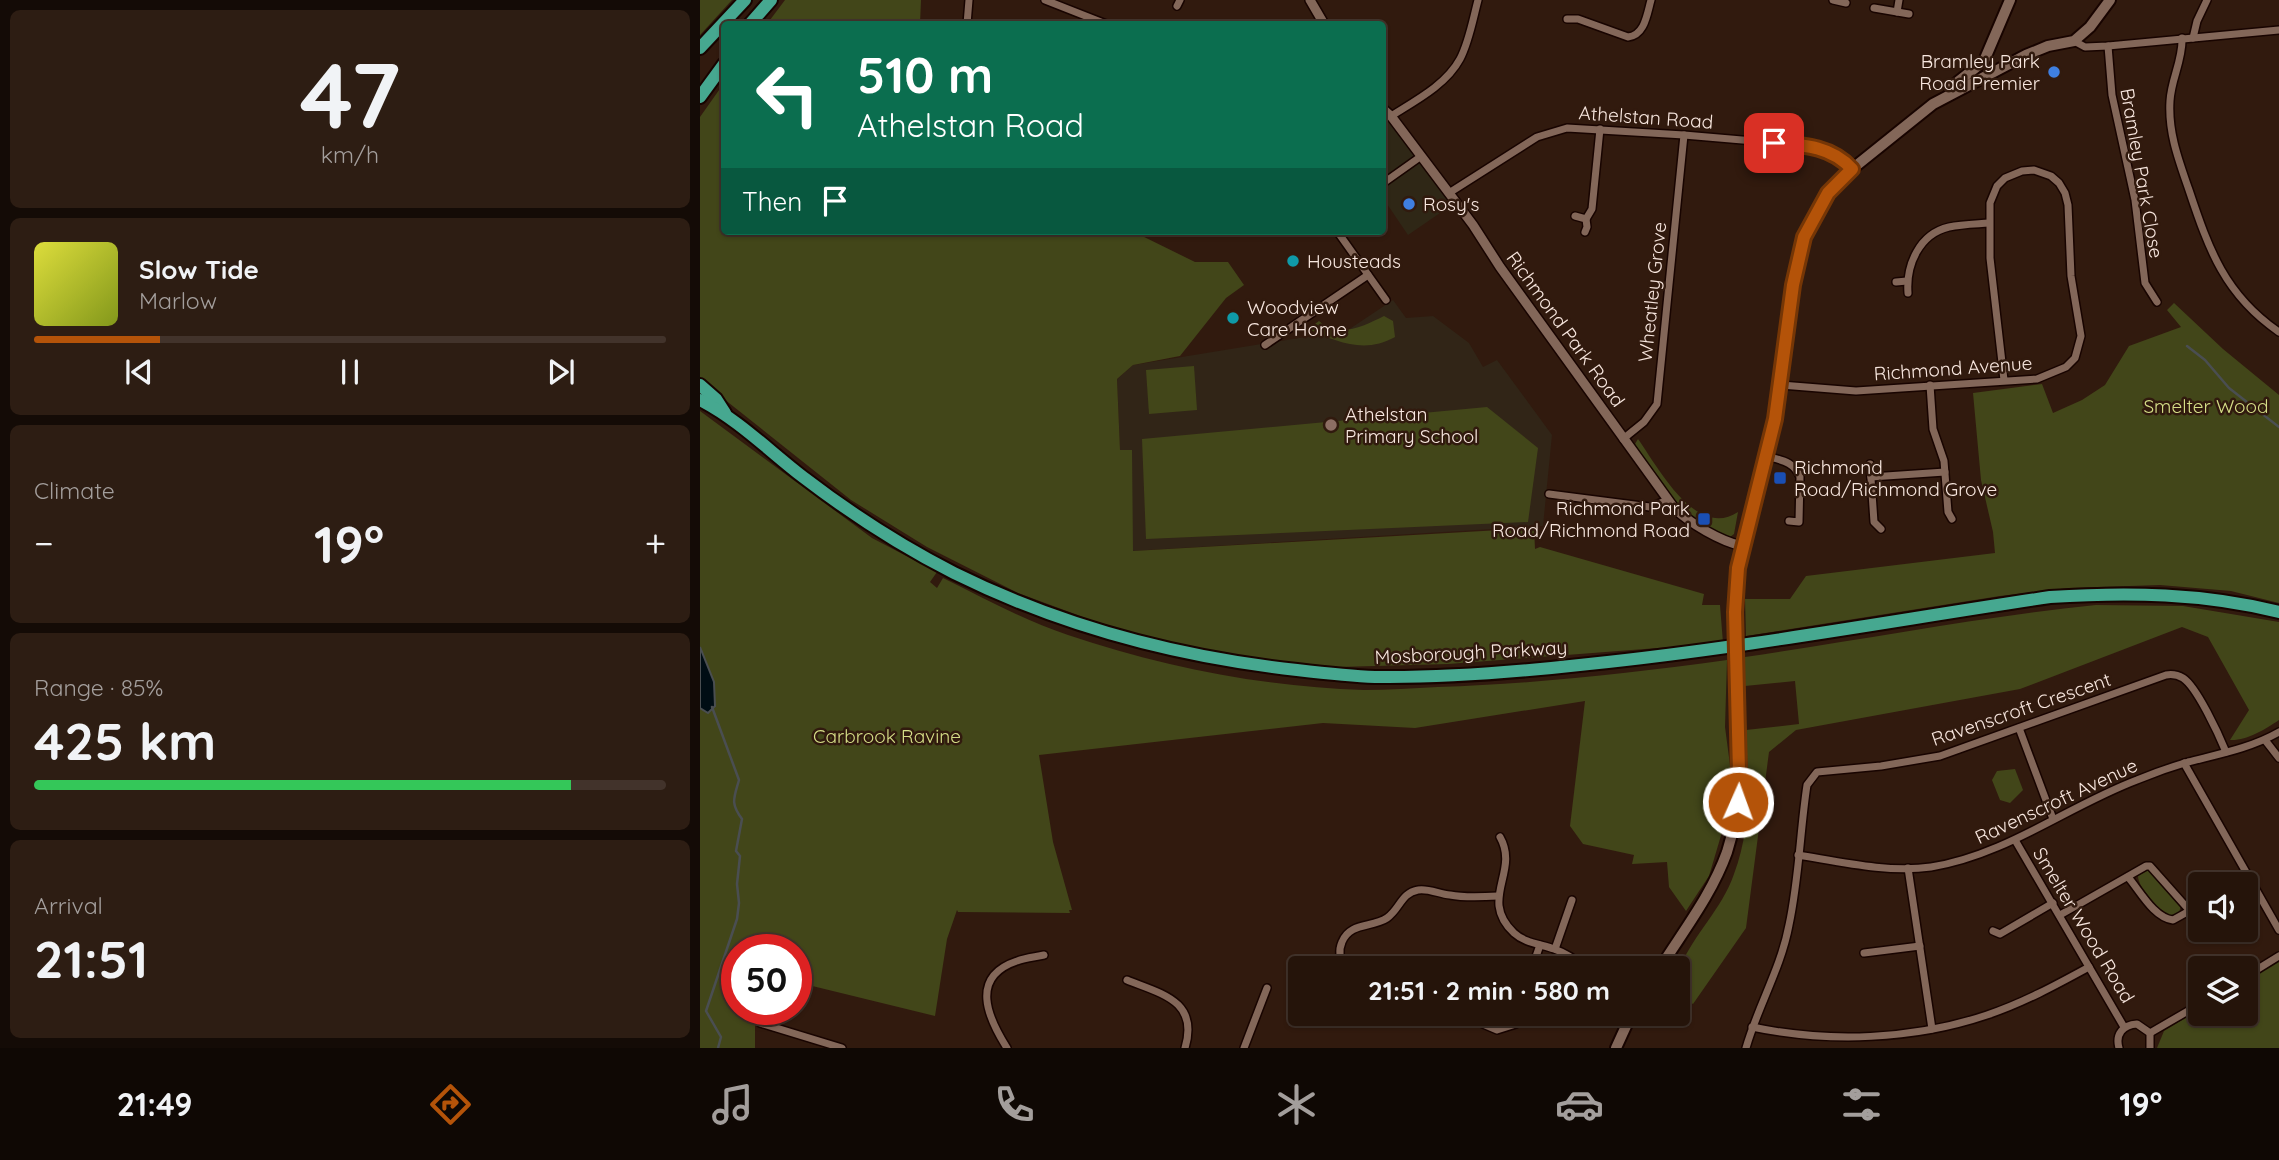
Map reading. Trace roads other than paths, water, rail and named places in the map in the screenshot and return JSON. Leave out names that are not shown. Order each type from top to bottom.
[{"type":"highway","points":[[730,21],[746,0]]},
{"type":"highway","points":[[726,21],[746,0]]},
{"type":"highway","points":[[754,21],[772,0]]},
{"type":"highway","points":[[700,48],[721,26]]},
{"type":"highway","points":[[700,59],[721,33]]},
{"type":"highway","points":[[700,82],[721,58]]},
{"type":"highway","points":[[700,97],[721,68]]},
{"type":"highway","name":"Mosborough Parkway","points":[[700,385],[716,399],[725,413]]},
{"type":"highway","name":"Mosborough Parkway","points":[[700,400],[725,413],[804,478],[860,517],[904,546],[955,574],[1086,626],[1155,647],[1239,663],[1372,677],[1427,677],[1526,671],[1694,653],[2023,600],[2095,594],[2160,594],[2211,598],[2279,612]]},
{"type":"main road","points":[[1668,956],[1693,919],[1719,871],[1733,828],[1739,772],[1736,584],[1742,546],[1766,456],[1781,385],[1793,285],[1804,237],[1828,193],[1852,169],[1979,67],[2010,0]]},
{"type":"main road","points":[[1933,104],[2026,55],[2048,46],[2074,41],[2090,27],[2110,0]]},
{"type":"main road","points":[[1987,50],[1994,59],[2000,61],[2026,55]]},
{"type":"main road","points":[[1616,1048],[1626,1026]]},
{"type":"street","points":[[967,21],[969,0]]},
{"type":"street","points":[[1045,0],[1098,21]]},
{"type":"street","points":[[1310,0],[1322,21]]},
{"type":"street","points":[[1391,116],[1431,89],[1455,68],[1465,46],[1478,0]]},
{"type":"street","points":[[1567,19],[1577,19],[1628,37],[1636,36],[1641,32],[1651,0]]},
{"type":"street","points":[[1833,0],[1846,3]]},
{"type":"street","points":[[1897,12],[1899,0]]},
{"type":"street","points":[[2193,38],[2197,21],[2207,0]]},
{"type":"street","points":[[1874,8],[1909,14]]},
{"type":"street","points":[[2074,41],[2085,47],[2108,46],[2279,30]]},
{"type":"street","points":[[2182,38],[2182,53],[2172,81],[2170,101],[2175,151],[2205,240],[2221,274],[2245,305],[2279,332]]},
{"type":"street","name":"Bramley Park Close","points":[[2108,46],[2112,95],[2135,200],[2145,283],[2157,302]]},
{"type":"street","name":"Richmond Park Road","points":[[1386,112],[1449,193],[1668,500],[1693,522],[1732,544],[1742,546]]},
{"type":"street","name":"Athelstan Road","points":[[1449,193],[1547,132],[1566,128],[1813,146],[1838,156],[1852,169]]},
{"type":"street","points":[[1585,232],[1586,219],[1592,209],[1600,129]]},
{"type":"street","name":"Wheatley Grove","points":[[1623,439],[1644,422],[1657,404],[1684,135]]},
{"type":"street","points":[[1386,181],[1420,156]]},
{"type":"street","name":"Richmond Avenue","points":[[1781,385],[1845,392],[2037,379],[2066,367],[2075,358],[2081,336],[2071,276],[2067,199],[2062,187],[2051,176],[2040,171],[2027,170],[2011,175],[1997,186],[1990,203],[1989,223]]},
{"type":"street","points":[[1575,216],[1586,219]]},
{"type":"street","points":[[1908,293],[1912,261],[1932,234],[1952,226],[1989,223],[1990,258],[2004,380]]},
{"type":"street","points":[[1340,235],[1386,300]]},
{"type":"street","points":[[1265,345],[1368,275]]},
{"type":"street","points":[[1896,282],[1908,281]]},
{"type":"street","points":[[1930,385],[1933,429],[1942,453],[1948,512],[1952,519]]},
{"type":"street","points":[[1766,456],[1794,465],[1798,470],[1800,522],[1789,521]]},
{"type":"street","points":[[1870,464],[1874,522],[1881,529]]},
{"type":"street","points":[[1871,477],[1945,472]]},
{"type":"street","points":[[1549,494],[1650,507],[1668,500]]},
{"type":"street","name":"Ravenscroft Crescent","points":[[1746,1048],[1787,936],[1807,785],[1817,772],[1940,756],[2173,674],[2185,679],[2191,686],[2226,752]]},
{"type":"street","points":[[2019,729],[2053,820]]},
{"type":"street","name":"Ravenscroft Avenue","points":[[1798,855],[1908,868],[1929,867],[1961,860],[2015,840],[2120,786],[2184,763],[2264,740],[2279,732]]},
{"type":"street","points":[[2264,740],[2279,758]]},
{"type":"street","points":[[2184,763],[2244,872]]},
{"type":"street","points":[[1500,837],[1507,854],[1507,866],[1498,896],[1503,917],[1512,931],[1520,937],[1565,956]]},
{"type":"street","name":"Smelter Wood Road","points":[[2015,840],[2124,1027]]},
{"type":"street","points":[[2060,915],[2146,866],[2154,868],[2188,909]]},
{"type":"street","points":[[1908,868],[1933,1029]]},
{"type":"street","points":[[2128,877],[2164,918],[2173,920],[2188,912]]},
{"type":"street","points":[[1341,956],[1340,946],[1348,933],[1360,926],[1384,920],[1409,893],[1420,889],[1460,896],[1498,896]]},
{"type":"street","points":[[2258,895],[2279,930]]},
{"type":"street","points":[[1555,950],[1572,900]]},
{"type":"street","points":[[1993,931],[2000,933],[2053,903]]},
{"type":"street","points":[[1536,956],[1540,945]]},
{"type":"street","points":[[1864,953],[1920,946]]},
{"type":"street","points":[[1007,1048],[993,1026],[986,1008],[988,986],[1010,963],[1044,955]]},
{"type":"street","points":[[2258,969],[2279,956]]},
{"type":"street","points":[[1752,1027],[1853,1037],[1933,1029],[2015,1004],[2089,967]]},
{"type":"street","points":[[1127,980],[1176,1002],[1185,1012],[1189,1024],[1185,1048]]},
{"type":"street","points":[[1244,1048],[1267,988]]},
{"type":"street","points":[[2150,1033],[2188,1010]]},
{"type":"street","points":[[2119,1048],[2118,1037],[2124,1027],[2137,1024],[2150,1033]]},
{"type":"street","points":[[768,1025],[842,1048]]},
{"type":"street","points":[[769,1038],[772,1026]]},
{"type":"street","points":[[1488,1026],[1497,1030],[1510,1026]]},
{"type":"street","points":[[2150,1033],[2150,1048]]},
{"type":"waterway","points":[[2187,346],[2205,360],[2229,388],[2279,427]]},
{"type":"waterway","points":[[712,707],[739,780],[734,800],[742,819],[736,851],[740,856],[737,919],[706,1011],[721,1037],[718,1048]]},
{"type":"place","name":"Bramley Park Road Premier","points":[[2054,72]]},
{"type":"place","name":"Rosy's","points":[[1409,204]]},
{"type":"place","name":"Housteads","points":[[1293,261]]},
{"type":"place","name":"Woodview Care Home","points":[[1233,318]]},
{"type":"place","name":"Athelstan Primary School","points":[[1331,425]]},
{"type":"place","name":"Richmond Road/Richmond Grove","points":[[1780,478]]},
{"type":"place","name":"Richmond Park Road/Richmond Road","points":[[1704,519]]},
{"type":"park label","name":"Smelter Wood","points":[[2206,406]]},
{"type":"park label","name":"Carbrook Ravine","points":[[887,736]]}]
